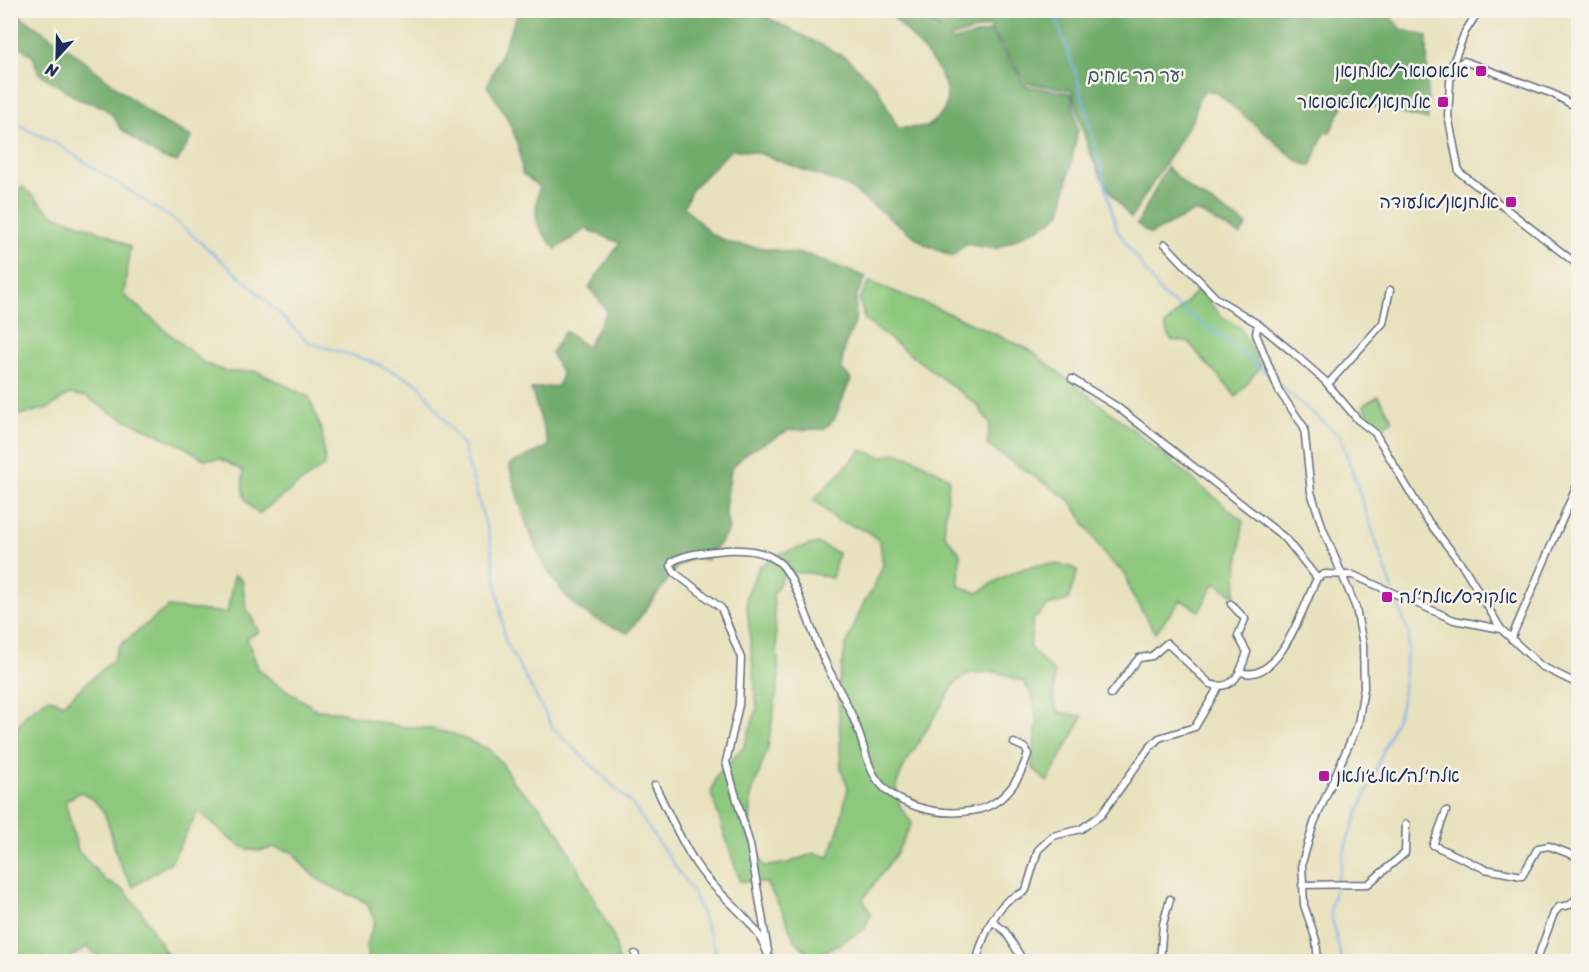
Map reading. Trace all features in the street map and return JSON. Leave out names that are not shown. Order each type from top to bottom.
[{"type":"street","points":[[1479,10],[1465,32],[1451,68],[1448,115],[1459,172],[1578,265]]},
{"type":"street","points":[[1451,68],[1464,61],[1553,94],[1578,108]]},
{"type":"street","points":[[1165,244],[1216,298],[1258,324],[1328,384],[1358,420],[1375,433],[1425,517],[1465,568],[1501,629],[1541,666],[1578,684]]},
{"type":"street","points":[[1328,384],[1383,323],[1390,290]]},
{"type":"street","points":[[1258,324],[1256,334],[1279,391],[1304,427],[1311,492],[1323,529],[1356,608],[1363,645],[1364,688],[1358,724],[1314,823],[1302,863],[1304,905],[1316,940],[1318,962]]},
{"type":"street","points":[[1072,379],[1116,406],[1285,538],[1317,578]]},
{"type":"street","points":[[1511,639],[1578,483]]},
{"type":"street","points":[[770,962],[750,845],[726,762],[739,705],[741,658],[721,608],[675,573],[671,566],[672,562],[709,552],[745,550],[762,553],[780,564],[792,581],[822,656],[849,708],[875,776],[883,786],[904,800],[929,811],[944,813],[986,809],[1010,791],[1024,769],[1028,754],[1025,748],[1014,743]]},
{"type":"street","points":[[1241,672],[1251,676],[1263,672],[1275,660],[1287,643],[1317,578],[1325,574],[1341,573],[1410,599],[1454,620],[1501,629]]},
{"type":"street","points":[[1111,694],[1139,658],[1152,656],[1167,643],[1189,661],[1205,680],[1219,686],[1235,681],[1241,672],[1247,652],[1238,636],[1245,619],[1231,604]]},
{"type":"street","points":[[977,961],[993,922],[1007,900],[1026,890],[1034,858],[1044,844],[1061,832],[1081,829],[1101,815],[1159,738],[1195,727],[1219,686]]},
{"type":"street","points":[[656,785],[695,864],[714,888],[761,933],[768,951]]},
{"type":"street","points":[[1446,811],[1433,845],[1485,869],[1522,876],[1538,848],[1549,846],[1578,857]]},
{"type":"street","points":[[1302,885],[1368,884],[1405,853],[1406,824]]},
{"type":"street","points":[[1536,962],[1554,913],[1559,907],[1570,905],[1578,897]]},
{"type":"street","points":[[1160,962],[1163,924],[1170,899]]},
{"type":"street","points":[[993,922],[1005,931],[1024,962]]},
{"type":"street","points":[[635,954],[639,962]]},
{"type":"green space","name":"יער הר אחים","points":[[1383,10],[1403,30],[1427,36],[1428,120],[1346,100],[1330,132],[1324,133],[1311,166],[1299,162],[1216,92],[1205,90],[1198,100],[1194,117],[1131,218],[1108,188],[1092,158],[1072,90],[1027,83],[989,26],[950,38],[953,41],[990,31],[1026,86],[1071,93],[1078,130],[1061,212],[1050,222],[996,249],[965,244],[952,256],[926,245],[847,186],[758,153],[732,149],[692,189],[684,207],[711,234],[730,243],[808,255],[866,277],[856,297],[855,323],[845,345],[841,368],[851,379],[834,420],[824,429],[789,430],[746,453],[731,469],[725,510],[729,530],[707,560],[693,557],[678,566],[628,633],[598,621],[582,611],[555,581],[527,525],[509,465],[549,446],[531,389],[558,386],[562,374],[551,353],[565,331],[587,347],[607,311],[589,287],[620,243],[586,229],[556,249],[539,227],[536,207],[539,187],[522,173],[519,149],[511,127],[487,86],[519,11],[755,11],[847,58],[877,87],[898,128],[927,127],[943,112],[947,97],[944,83],[929,56],[889,11],[916,11],[940,30],[922,11]]},
{"type":"green space","points":[[10,11],[22,11],[20,16],[70,50],[157,119],[192,137],[177,162],[162,158],[146,148],[120,128],[114,117],[103,107],[78,99],[39,73],[33,57],[11,38]]},
{"type":"green space","points":[[1167,167],[1190,189],[1247,225],[1240,235],[1196,211],[1150,234],[1137,224]]},
{"type":"green space","points":[[23,187],[52,214],[107,234],[130,247],[124,295],[204,363],[228,372],[256,371],[309,397],[322,432],[325,465],[258,514],[248,504],[244,495],[243,471],[221,459],[204,459],[185,447],[110,412],[87,397],[69,394],[49,408],[11,417],[11,194]]},
{"type":"green space","points":[[870,282],[939,309],[1028,349],[1131,428],[1243,521],[1235,596],[1215,583],[1199,611],[1181,600],[1155,633],[1130,591],[1125,574],[1106,557],[1070,500],[987,445],[990,424],[977,405],[865,320],[859,299]]},
{"type":"green space","points":[[1198,289],[1219,314],[1240,328],[1261,366],[1236,397],[1189,342],[1171,340],[1165,326]]},
{"type":"green space","points":[[1378,396],[1393,420],[1378,429],[1363,405]]},
{"type":"green space","points":[[861,450],[882,457],[898,453],[913,458],[949,478],[944,534],[960,553],[959,586],[978,593],[1001,578],[1039,565],[1052,564],[1078,570],[1068,600],[1048,606],[1033,620],[1030,648],[1054,672],[1054,702],[1059,712],[1083,716],[1047,782],[1032,767],[1037,722],[1033,697],[1024,682],[997,672],[970,673],[956,682],[904,766],[896,786],[900,807],[912,823],[896,854],[863,899],[871,914],[864,930],[813,958],[794,939],[782,910],[766,883],[740,881],[711,793],[717,775],[744,747],[757,709],[746,597],[759,567],[782,553],[817,543],[838,553],[832,578],[810,573],[785,572],[773,595],[779,677],[768,747],[751,796],[750,835],[764,867],[788,863],[814,853],[829,857],[840,824],[848,787],[841,770],[838,688],[846,645],[883,565],[880,542],[867,531],[837,520],[814,500]]},
{"type":"green space","points":[[234,575],[242,580],[246,607],[259,632],[247,638],[258,668],[272,681],[317,710],[334,711],[396,726],[427,728],[453,734],[488,749],[501,762],[513,782],[539,806],[560,834],[614,938],[619,961],[368,961],[366,944],[375,922],[367,903],[318,879],[293,852],[273,847],[252,850],[242,847],[198,811],[171,862],[133,887],[122,869],[105,815],[92,799],[81,792],[65,801],[78,851],[106,881],[124,890],[141,911],[171,961],[114,962],[95,954],[88,946],[65,961],[11,961],[11,736],[27,713],[49,698],[63,704],[113,660],[119,646],[168,607],[227,613]]},
{"type":"waterway","points":[[1053,10],[1077,77],[1117,230],[1163,296],[1226,340],[1273,379]]},
{"type":"waterway","points":[[10,121],[57,144],[176,221],[254,289],[308,342],[373,362],[419,384],[463,446],[490,540],[505,640],[553,728],[631,803],[693,892],[720,962]]},
{"type":"waterway","points":[[1279,385],[1340,436],[1393,591]]},
{"type":"waterway","points":[[1342,962],[1330,910],[1347,841],[1401,707],[1409,634],[1395,597]]},
{"type":"place","name":"אלאסואר/אלחנאן","points":[[1481,71]]},
{"type":"place","name":"אלחנאן/אלאסואר","points":[[1443,102]]},
{"type":"place","name":"אלחנאן/אלעודה","points":[[1511,202]]},
{"type":"place","name":"אלקודס/אלח׳לה","points":[[1387,597]]},
{"type":"place","name":"אלח׳לה/אלג׳ולאן","points":[[1324,776]]}]
